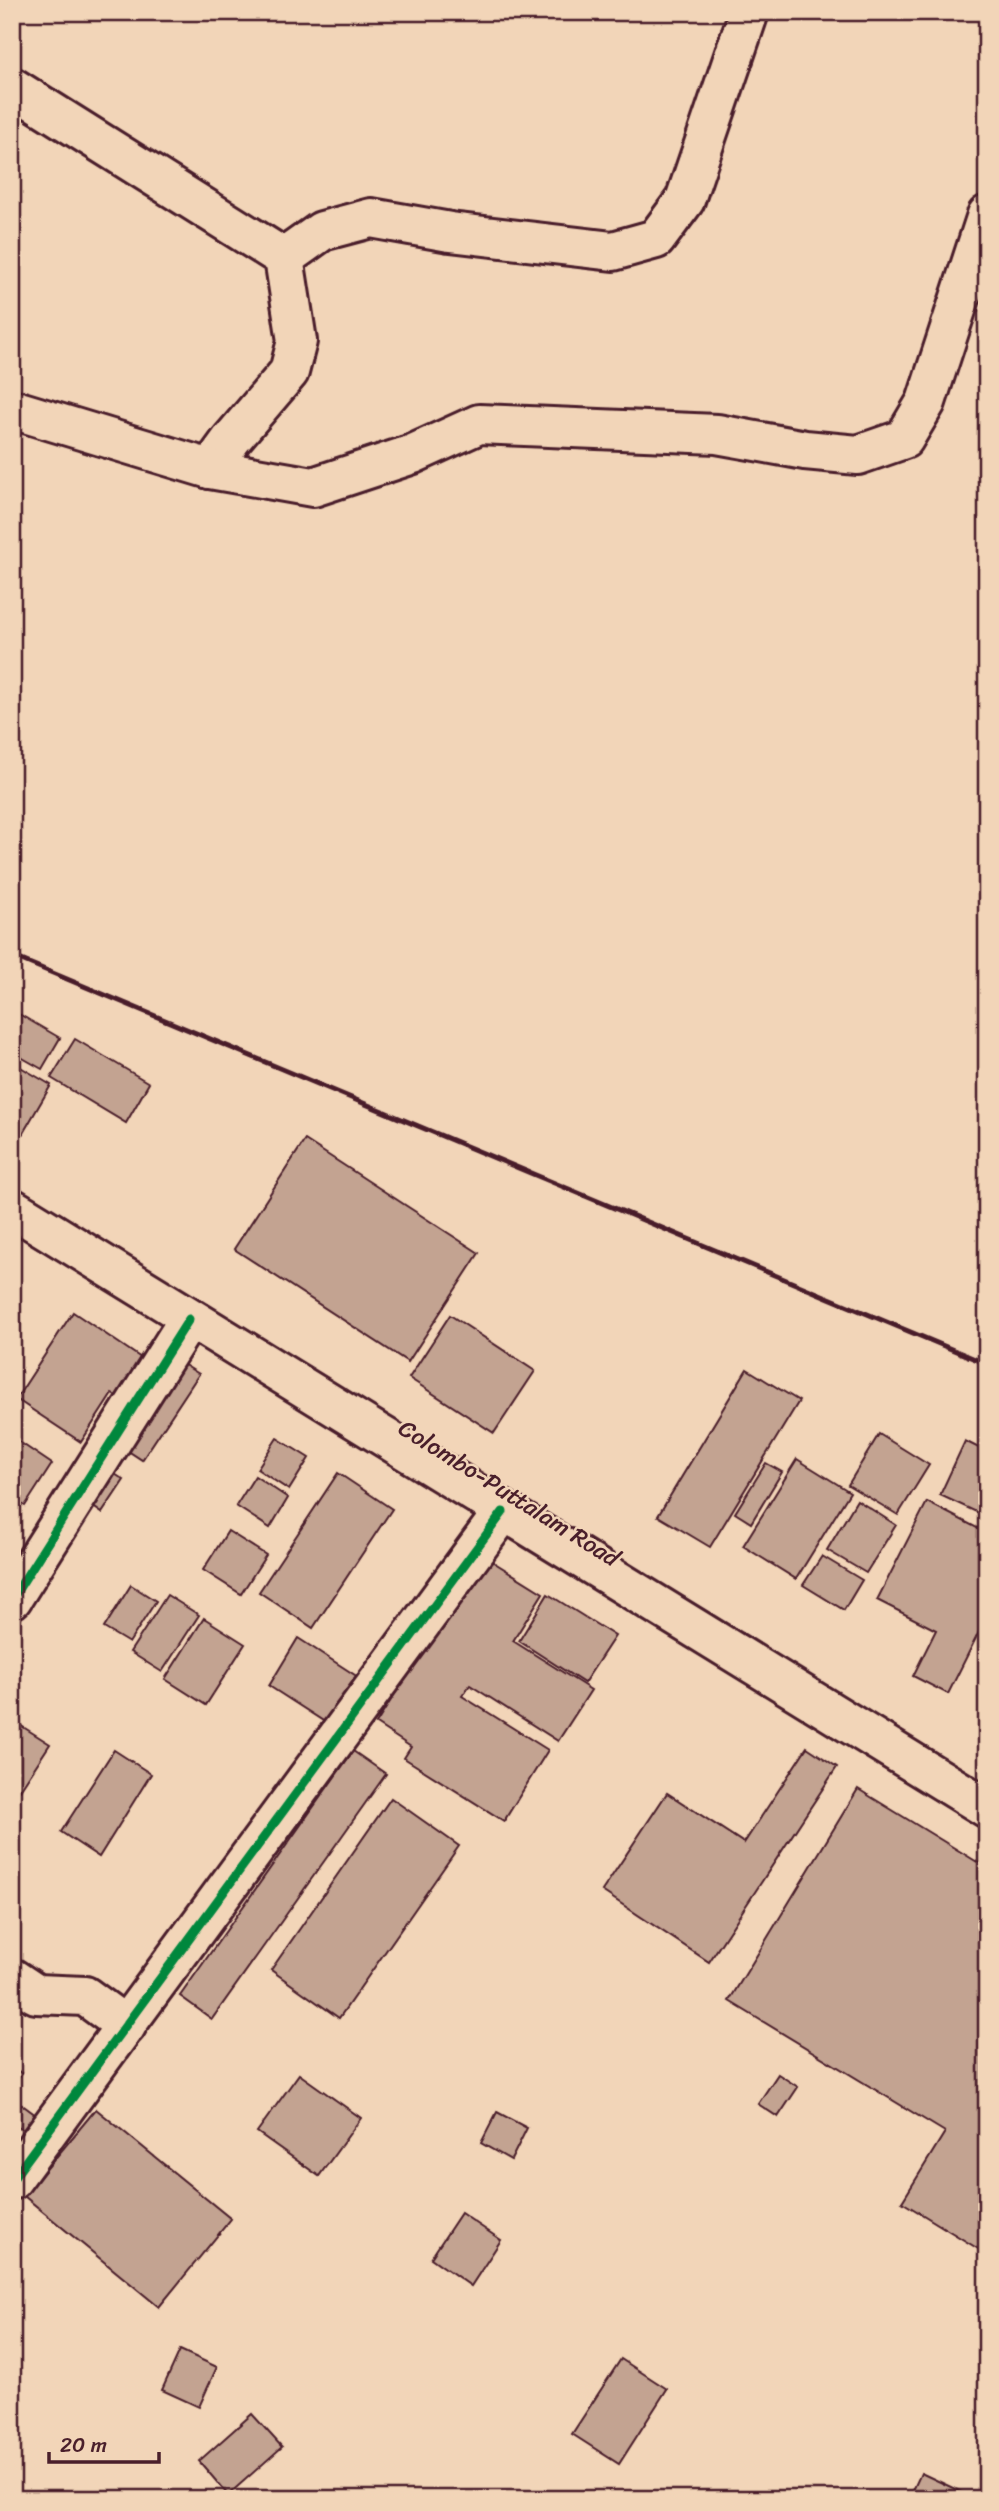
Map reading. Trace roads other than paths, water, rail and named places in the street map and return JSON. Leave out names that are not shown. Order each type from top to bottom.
[{"type":"main road","points":[[284,258],[322,231],[371,218],[450,232],[613,251],[656,239],[685,200],[749,12]]},
{"type":"main road","points":[[12,87],[284,258],[297,341],[289,372],[231,440],[210,470]]},
{"type":"main road","points":[[12,409],[210,470],[313,487],[413,454],[479,424],[717,434],[805,450],[858,455],[904,439],[926,402],[987,215]]},
{"type":"main road","name":"Colombo-Puttalam Road","points":[[12,1208],[987,1808]]},
{"type":"main road","points":[[12,1598],[189,1319]]},
{"type":"main road","points":[[12,2180],[503,1512]]},
{"type":"main road","points":[[12,1978],[36,1994],[85,1996],[125,2026]]},
{"type":"railway","points":[[12,956],[987,1364]]}]
